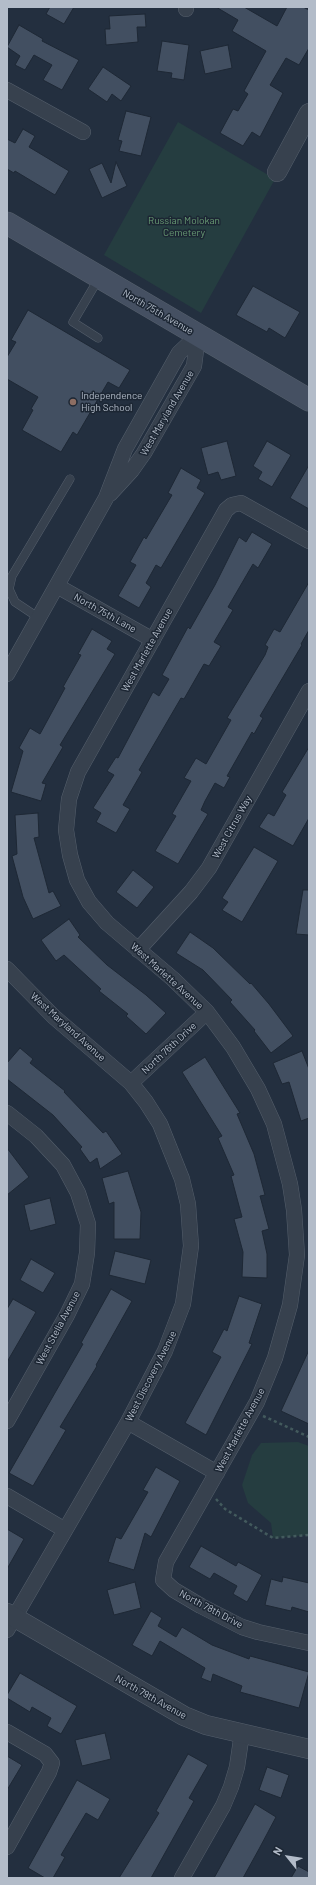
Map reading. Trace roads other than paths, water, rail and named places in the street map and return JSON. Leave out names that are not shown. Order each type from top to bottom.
[{"type":"main road","name":"North 75th Avenue","points":[[7,223],[309,400]]},
{"type":"street","points":[[7,90],[83,132]]},
{"type":"street","points":[[277,172],[309,113]]},
{"type":"street","name":"West Maryland Avenue","points":[[7,674],[106,498],[132,470],[144,453],[194,366],[198,335]]},
{"type":"street","name":"West Marlette Avenue","points":[[163,1580],[166,1562],[252,1411],[275,1358],[303,1255],[290,1184],[274,1124],[258,1089],[237,1053],[207,1012],[173,980],[106,923],[89,902],[77,880],[70,855],[66,830],[69,799],[78,772],[226,510],[232,504],[241,503],[309,541]]},
{"type":"street","name":"North 75th Lane","points":[[57,586],[153,640]]},
{"type":"street","name":"West Citrus Way","points":[[138,950],[191,892],[209,868],[308,694]]},
{"type":"street","name":"West Maryland Avenue","points":[[7,970],[54,1016],[131,1083]]},
{"type":"street","name":"North 76th Drive","points":[[131,1083],[207,1012]]},
{"type":"street","name":"West Discovery Avenue","points":[[9,1620],[65,1530],[128,1422],[165,1351],[176,1326],[183,1304],[191,1246],[188,1204],[175,1158],[160,1124],[146,1102],[131,1083]]},
{"type":"street","name":"West Stella Avenue","points":[[7,1113],[36,1136],[63,1165],[78,1194],[88,1224],[87,1253],[82,1284],[67,1314],[7,1421]]},
{"type":"street","points":[[128,1422],[217,1473]]},
{"type":"street","points":[[7,1496],[65,1530]]},
{"type":"street","name":"North 78th Drive","points":[[163,1580],[174,1590],[242,1627],[309,1643]]},
{"type":"street","name":"North 79th Avenue","points":[[9,1620],[179,1714],[206,1725],[309,1749]]},
{"type":"street","points":[[7,1732],[45,1754],[52,1763],[49,1772],[7,1846]]},
{"type":"street","points":[[182,1878],[231,1787],[237,1767],[242,1733]]},
{"type":"lane","points":[[98,338],[73,322],[99,277]]},
{"type":"lane","points":[[39,618],[15,602],[9,589],[12,576],[70,479]]},
{"type":"place","name":"Independence High School","points":[[73,402]]},
{"type":"park label","name":"Russian Molokan Cemetery","points":[[184,226]]}]
